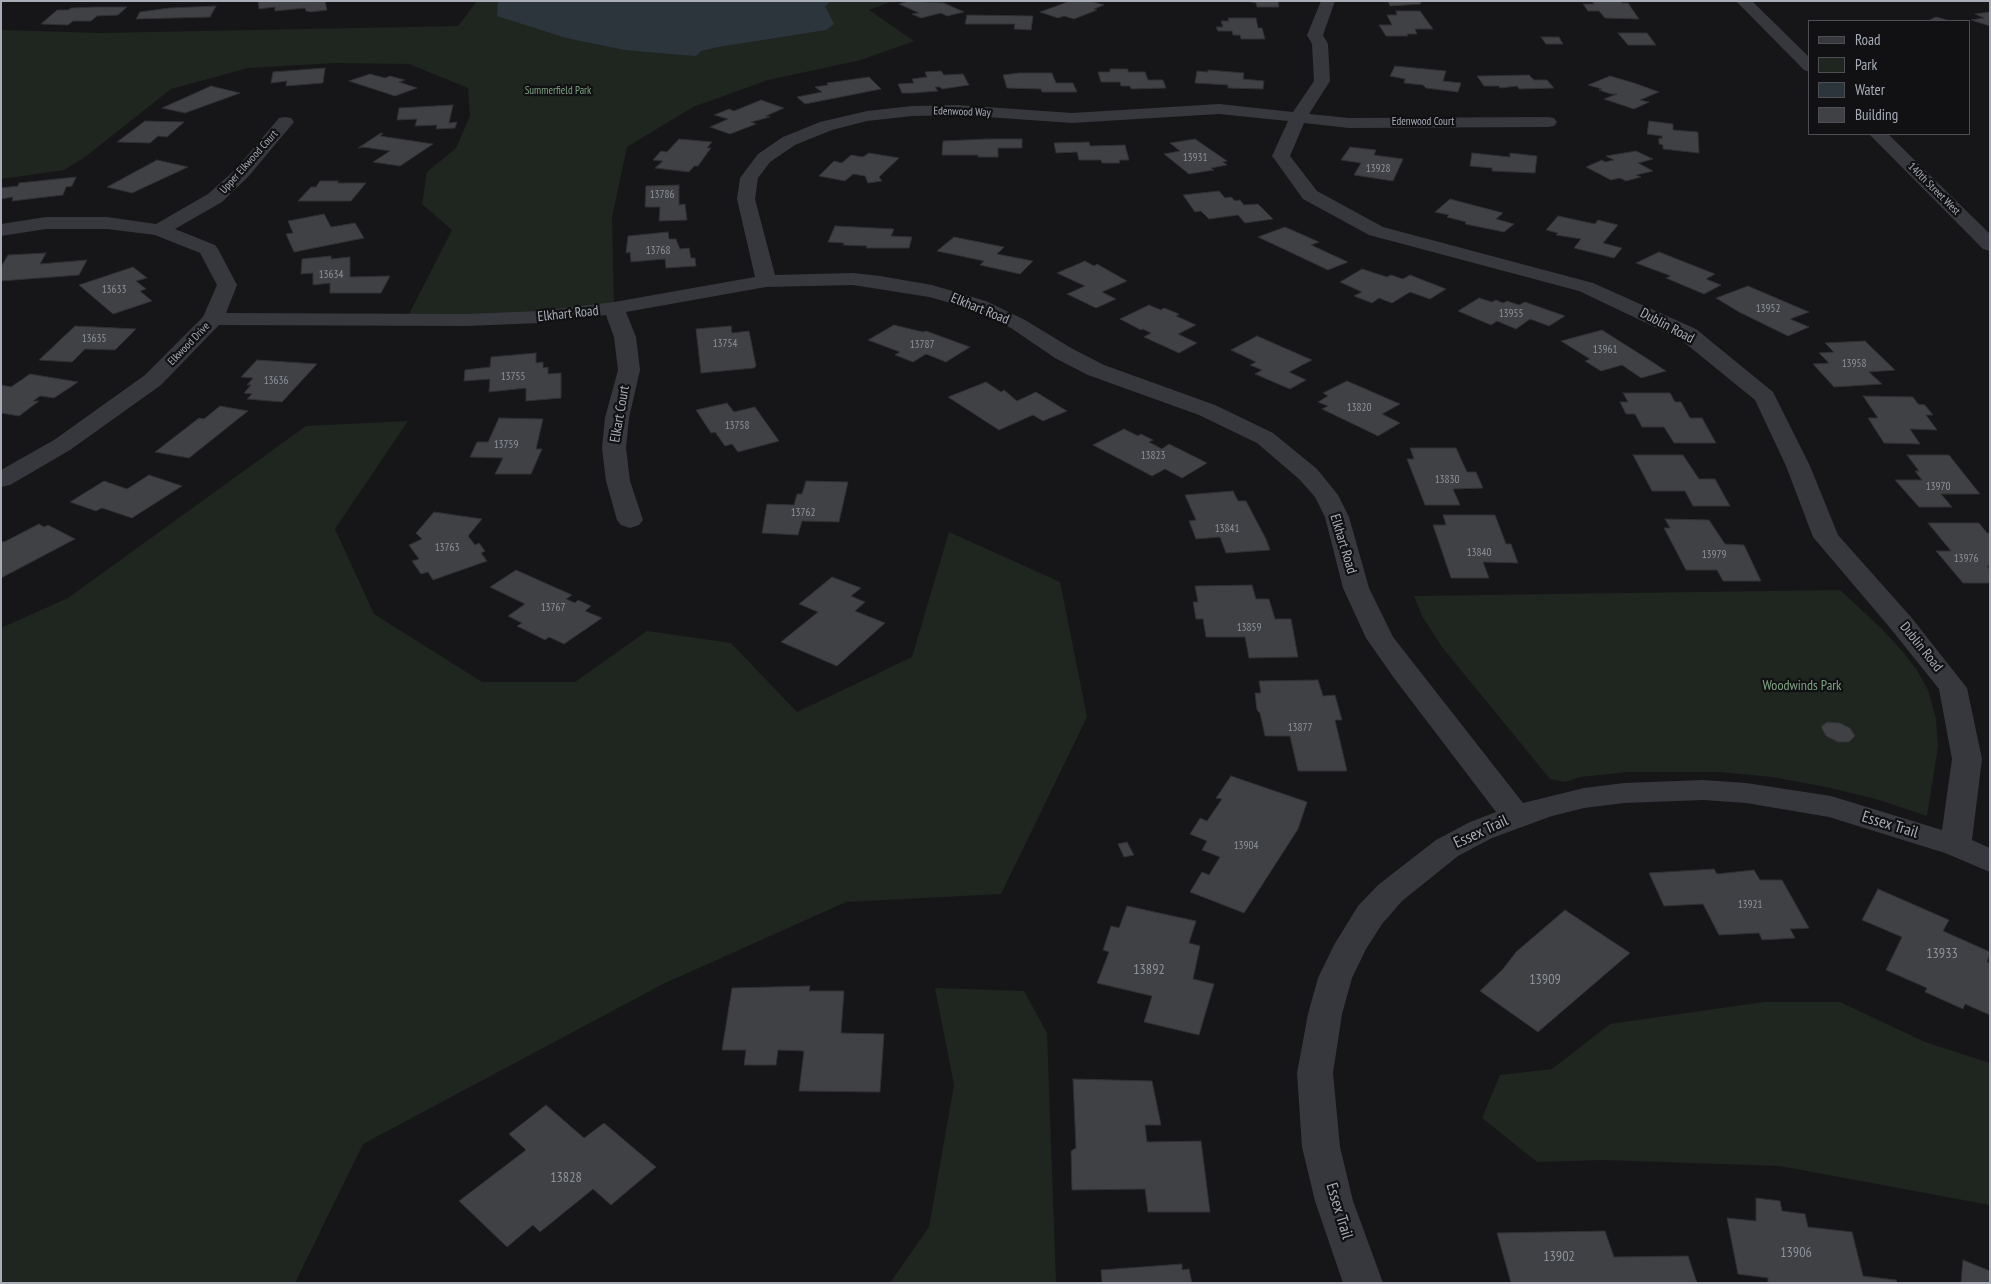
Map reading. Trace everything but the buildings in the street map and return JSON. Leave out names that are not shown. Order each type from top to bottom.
[{"type":"street","name":"Dublin Road","points":[[1328,1],[1315,35],[1320,44],[1322,82],[1298,117],[1282,156],[1310,195],[1376,232],[1586,287],[1688,334],[1765,397],[1798,466],[1826,537],[1901,623],[1954,688],[1967,759],[1956,845]]},
{"type":"street","points":[[1743,1],[1808,65]]},
{"type":"street","name":"Edenwood Way","points":[[766,281],[746,199],[749,178],[764,158],[789,141],[826,126],[867,116],[912,111],[958,110],[1072,118],[1219,109],[1298,117]]},
{"type":"street","name":"Edenwood Court","points":[[1298,117],[1349,123],[1548,122]]},
{"type":"street","name":"Upper Elkwood Court","points":[[159,230],[181,220],[216,198],[242,173],[285,122]]},
{"type":"street","name":"140th Street West","points":[[1879,135],[1990,245]]},
{"type":"street","name":"Elkwood Drive","points":[[1,230],[46,223],[107,223],[159,230],[208,249],[227,285],[213,319],[154,380],[62,446],[1,480]]},
{"type":"street","name":"Elkhart Road","points":[[213,319],[467,320],[540,317],[614,308],[766,281],[862,280],[906,286],[955,297],[999,314],[1063,353],[1096,370],[1207,410],[1264,438],[1308,474],[1326,495],[1337,517],[1356,588],[1380,638],[1404,672],[1516,816]]},
{"type":"street","name":"Elkart Court","points":[[614,308],[625,337],[629,370],[617,418],[614,448],[618,481],[630,520]]},
{"type":"street","name":"Essex Trail","points":[[1362,1283],[1334,1201],[1321,1147],[1315,1074],[1324,1014],[1335,978],[1351,945],[1365,923],[1390,893],[1447,848],[1481,830],[1516,816],[1575,800],[1664,790],[1728,792],[1787,799],[1831,807],[1956,845],[1990,861]]},
{"type":"green space","name":"Summerfield Park","points":[[477,1],[893,1],[869,10],[914,41],[861,60],[768,80],[693,107],[627,147],[612,217],[614,308],[406,320],[452,230],[422,204],[427,172],[456,148],[470,116],[468,88],[409,64],[334,63],[248,68],[171,89],[85,157],[64,170],[1,179],[1,30],[100,33],[458,26]]},
{"type":"green space","points":[[408,421],[335,529],[374,614],[482,682],[575,682],[647,631],[731,643],[797,712],[912,657],[949,532],[1060,582],[1087,717],[1001,894],[846,902],[663,984],[363,1144],[295,1283],[1,1283],[1,628],[68,598],[306,426]]},
{"type":"green space","name":"Woodwinds Park","points":[[1840,590],[1881,628],[1903,652],[1917,670],[1928,690],[1936,719],[1938,747],[1927,816],[1876,799],[1772,777],[1720,772],[1629,772],[1580,777],[1565,782],[1550,779],[1442,647],[1422,616],[1414,596]]},
{"type":"green space","points":[[935,988],[1024,991],[1047,1033],[1056,1283],[890,1283],[929,1227],[954,1085]]},
{"type":"green space","points":[[1764,1002],[1840,1002],[1925,1042],[1990,1063],[1990,1205],[1780,1166],[1603,1160],[1537,1162],[1482,1118],[1500,1075],[1552,1069],[1610,1024]]},
{"type":"water","points":[[498,1],[831,1],[825,6],[834,24],[826,30],[718,47],[701,51],[696,56],[625,50],[566,38],[497,16]]}]
